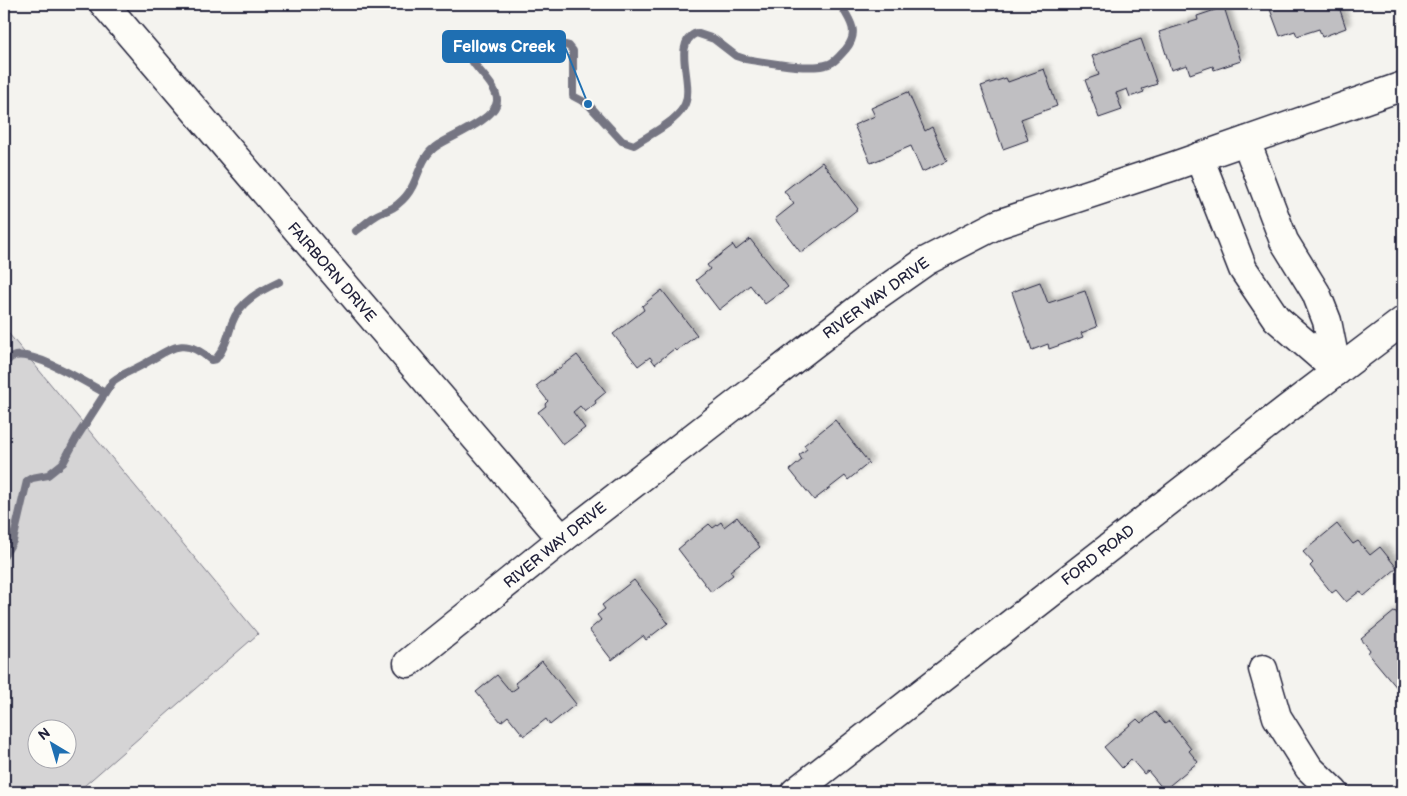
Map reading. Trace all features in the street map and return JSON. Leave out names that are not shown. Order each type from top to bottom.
[{"type":"street","name":"FAIRBORN DRIVE","points":[[104,4],[562,539]]},
{"type":"street","name":"RIVER WAY DRIVE","points":[[408,663],[562,539],[869,301],[926,260],[998,224],[1403,86]]},
{"type":"street","points":[[1246,141],[1284,241],[1316,293],[1328,321],[1337,371]]},
{"type":"street","points":[[1199,157],[1243,269],[1276,318],[1337,371]]},
{"type":"street","name":"FORD ROAD","points":[[795,792],[1403,321]]},
{"type":"street","points":[[1264,669],[1276,717],[1309,768],[1334,792]]},
{"type":"shaded area","points":[[4,328],[258,634],[84,786],[89,792],[4,792]]},
{"type":"building","points":[[1268,4],[1338,4],[1346,28],[1322,37],[1319,29],[1297,36],[1295,31],[1280,36]]},
{"type":"building","points":[[1224,7],[1241,61],[1214,70],[1213,66],[1190,74],[1187,65],[1171,70],[1159,32],[1198,20],[1197,16]]},
{"type":"building","points":[[1141,39],[1157,84],[1142,89],[1144,92],[1130,97],[1127,89],[1116,93],[1122,110],[1099,118],[1085,80],[1099,75],[1092,56]]},
{"type":"building","points":[[1044,69],[1057,106],[1021,119],[1028,140],[1003,149],[981,86],[1006,78],[1008,82]]},
{"type":"building","points":[[908,92],[925,131],[932,127],[947,161],[922,172],[911,146],[871,163],[854,125],[875,116],[871,108]]},
{"type":"building","points":[[822,162],[858,209],[801,253],[775,219],[794,204],[784,191]]},
{"type":"building","points":[[750,239],[788,287],[765,304],[750,285],[719,310],[696,280],[710,269],[707,265],[733,245],[736,250]]},
{"type":"building","points":[[1040,282],[1048,303],[1085,291],[1097,327],[1081,333],[1083,337],[1049,349],[1048,344],[1032,350],[1012,292]]},
{"type":"building","points":[[662,290],[697,335],[676,351],[674,349],[655,364],[650,357],[638,366],[613,334],[644,310],[642,306]]},
{"type":"building","points":[[577,355],[606,392],[585,412],[580,406],[573,412],[585,428],[563,445],[538,412],[546,406],[545,404],[548,401],[536,386]]},
{"type":"building","points":[[835,420],[869,463],[848,480],[845,476],[814,500],[790,470],[802,460],[799,455],[807,449],[804,445]]},
{"type":"building","points":[[737,517],[760,547],[730,571],[733,575],[711,592],[678,549],[709,524],[713,528],[721,522],[724,527]]},
{"type":"building","points":[[1337,524],[1353,544],[1358,541],[1370,555],[1380,547],[1397,568],[1364,596],[1360,591],[1346,602],[1336,590],[1332,593],[1310,566],[1313,563],[1303,552]]},
{"type":"building","points":[[634,580],[668,623],[646,640],[643,636],[612,660],[589,630],[601,620],[597,615],[605,609],[602,605]]},
{"type":"building","points":[[1395,611],[1403,621],[1403,695],[1368,653],[1370,650],[1361,639]]},
{"type":"building","points":[[542,661],[576,704],[550,725],[546,719],[524,736],[508,716],[501,722],[476,692],[497,675],[511,692],[518,687],[515,683]]},
{"type":"building","points":[[1155,712],[1165,724],[1169,721],[1191,749],[1189,751],[1198,762],[1164,790],[1148,771],[1144,774],[1131,759],[1122,768],[1104,747],[1137,719],[1141,723]]},
{"type":"waterway","points":[[356,231],[374,217],[396,206],[404,198],[412,187],[425,159],[433,149],[482,120],[495,108],[497,101],[496,93],[468,54],[466,47],[468,39],[557,43],[569,46],[573,51],[573,96],[588,104],[622,141],[634,145],[674,119],[683,108],[687,99],[685,47],[689,39],[696,33],[714,39],[736,56],[745,59],[788,65],[821,66],[836,60],[846,49],[852,37],[852,26],[840,4]]},
{"type":"waterway","points":[[4,556],[13,541],[27,481],[32,478],[48,475],[63,463],[77,437],[113,381],[177,347],[193,348],[211,360],[216,359],[224,346],[232,323],[240,309],[258,293],[279,282]]},
{"type":"waterway","points":[[4,365],[12,357],[32,357],[59,368],[105,393]]},
{"type":"place","name":"Fellows Creek","points":[[588,104]]}]
